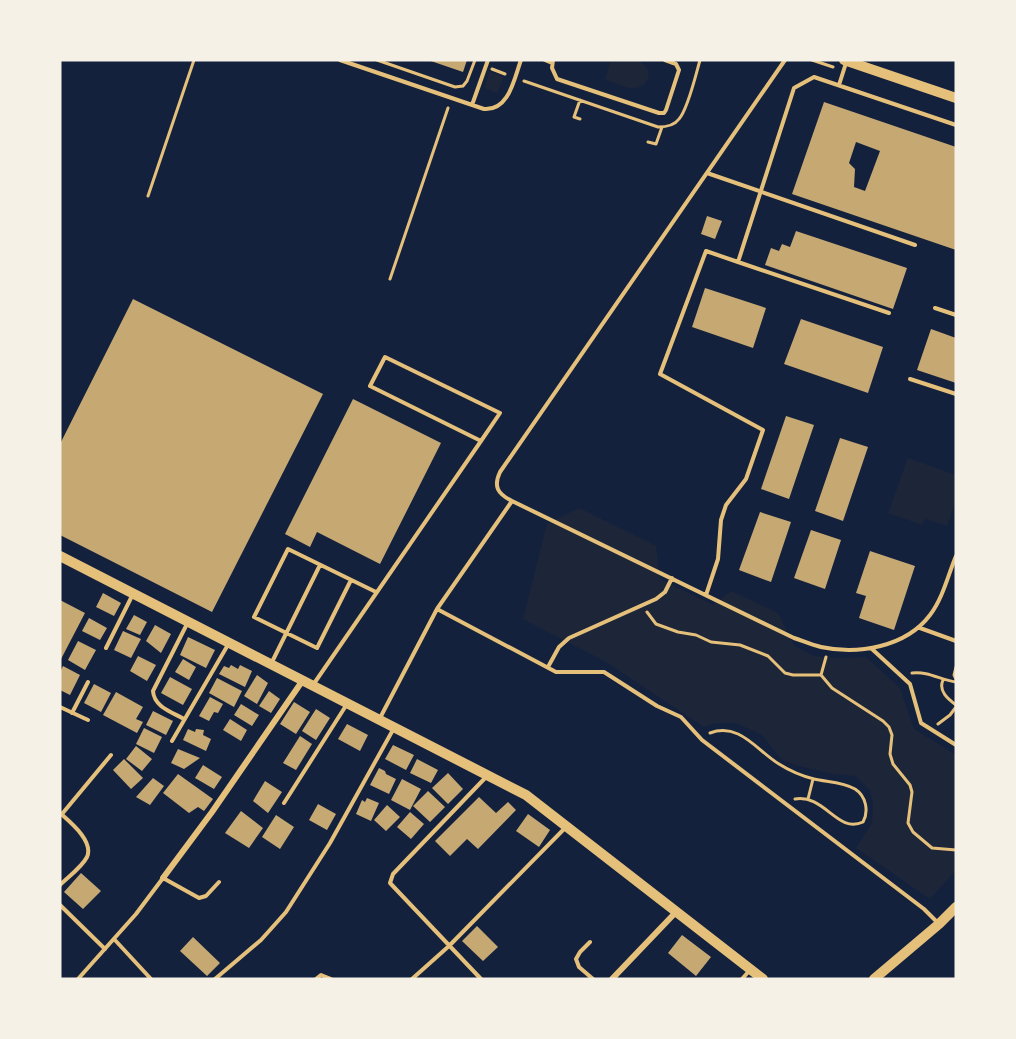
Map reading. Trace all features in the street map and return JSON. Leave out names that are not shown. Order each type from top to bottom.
[{"type":"street","points":[[846,60],[956,98]]},
{"type":"street","points":[[60,556],[526,795],[763,979]]},
{"type":"street","points":[[163,878],[308,683]]},
{"type":"street","points":[[874,979],[956,907]]},
{"type":"street","points":[[612,979],[676,912]]},
{"type":"lane","points":[[340,60],[484,109],[498,107],[510,90],[521,60]]},
{"type":"lane","points":[[472,105],[488,60]]},
{"type":"lane","points":[[545,60],[553,61],[552,68],[557,79],[659,113],[664,113],[666,110],[679,70],[676,63],[665,60]]},
{"type":"lane","points":[[785,60],[500,472],[496,484],[497,490],[502,496],[512,501],[794,638],[828,647],[850,650],[872,649],[920,628],[932,613],[956,556]]},
{"type":"lane","points":[[838,85],[846,60]]},
{"type":"lane","points":[[738,262],[794,88],[814,77],[956,125]]},
{"type":"lane","points":[[707,172],[915,245]]},
{"type":"lane","points":[[706,595],[718,560],[724,513],[733,495],[746,479],[763,430],[660,374],[706,251],[889,313]]},
{"type":"lane","points":[[935,308],[956,315]]},
{"type":"lane","points":[[308,683],[376,592],[481,441],[500,413],[385,357],[370,386],[481,441]]},
{"type":"lane","points":[[910,379],[956,394]]},
{"type":"lane","points":[[379,720],[437,609],[512,501]]},
{"type":"lane","points":[[351,580],[317,648],[254,617],[288,549],[376,592]]},
{"type":"lane","points":[[271,664],[320,565]]},
{"type":"lane","points":[[548,667],[559,647],[569,638],[656,599],[664,592],[672,578]]},
{"type":"lane","points":[[106,648],[134,594]]},
{"type":"lane","points":[[437,609],[556,672],[604,672],[657,706],[681,717],[702,740],[924,909],[939,924]]},
{"type":"lane","points":[[184,719],[159,705],[155,701],[153,691],[188,622]]},
{"type":"lane","points":[[920,628],[956,640]]},
{"type":"lane","points":[[172,741],[229,642]]},
{"type":"lane","points":[[872,649],[910,684],[921,723],[956,745]]},
{"type":"lane","points":[[72,713],[88,682]]},
{"type":"lane","points":[[284,803],[347,704]]},
{"type":"lane","points":[[60,707],[88,720]]},
{"type":"lane","points":[[215,979],[261,940],[286,912],[330,843],[394,728]]},
{"type":"lane","points":[[60,885],[86,859],[88,852],[85,839],[61,814],[111,755]]},
{"type":"lane","points":[[482,979],[394,888],[390,883],[390,878],[488,776]]},
{"type":"lane","points":[[412,979],[449,946],[566,827]]},
{"type":"lane","points":[[78,979],[163,878],[195,898],[206,896],[219,882]]},
{"type":"lane","points":[[60,905],[105,949]]},
{"type":"lane","points":[[114,939],[151,979]]},
{"type":"lane","points":[[590,942],[576,959],[579,967],[593,979]]},
{"type":"lane","points":[[742,979],[750,969]]},
{"type":"lane","points":[[316,979],[321,975],[331,979]]},
{"type":"path","points":[[148,196],[194,60]]},
{"type":"path","points":[[377,60],[455,87],[463,86],[467,81],[475,60]]},
{"type":"path","points":[[491,69],[505,74]]},
{"type":"path","points":[[580,100],[574,117],[580,119]]},
{"type":"path","points":[[390,279],[448,108]]},
{"type":"path","points":[[648,142],[656,144],[662,127]]},
{"type":"path","points":[[644,605],[656,624],[678,632],[696,635],[711,642],[740,645],[768,656],[785,673],[821,675],[841,695],[883,721],[889,727],[892,735],[890,754],[893,764],[910,785],[912,792],[908,823],[913,832],[932,848],[956,850]]},
{"type":"path","points":[[821,675],[828,647]]},
{"type":"path","points":[[903,678],[911,673],[920,672],[936,675],[943,680],[956,680],[954,675],[956,667]]},
{"type":"path","points":[[931,729],[950,715],[956,706],[943,691],[941,684],[943,680]]},
{"type":"path","points":[[702,740],[714,732],[735,732],[745,736],[779,764],[813,778],[835,782],[854,789],[863,797],[867,815],[864,822],[851,826],[808,799],[792,800],[786,804]]},
{"type":"path","points":[[808,799],[813,778]]},
{"type":"shaded area","points":[[611,60],[639,61],[647,68],[649,74],[647,81],[642,86],[631,88],[605,79]]},
{"type":"shaded area","points":[[489,72],[504,77],[497,93],[485,88]]},
{"type":"shaded area","points":[[908,458],[956,475],[956,501],[947,526],[925,519],[922,525],[888,513]]},
{"type":"shaded area","points":[[579,508],[656,546],[660,579],[713,605],[731,591],[778,613],[794,646],[814,656],[866,657],[900,688],[914,729],[956,755],[956,870],[930,899],[856,848],[872,823],[873,805],[870,790],[855,776],[833,774],[795,765],[781,759],[762,735],[736,723],[715,723],[704,727],[606,662],[523,619],[547,524]]},
{"type":"building","points":[[428,60],[467,60],[463,72]]},
{"type":"building","points":[[824,102],[956,147],[956,250],[792,194]],"holes":[[[856,142],[880,151],[865,191],[854,187],[855,169],[849,163]]]},
{"type":"building","points":[[707,216],[722,221],[715,239],[701,234]]},
{"type":"building","points":[[796,231],[907,268],[893,309],[765,265],[771,248],[779,251],[782,244],[790,247]]},
{"type":"building","points":[[705,288],[766,308],[753,348],[692,327]]},
{"type":"building","points":[[133,299],[323,394],[212,612],[60,535],[60,444]]},
{"type":"building","points":[[801,319],[883,347],[868,393],[784,364]]},
{"type":"building","points":[[931,329],[956,338],[956,383],[917,370]]},
{"type":"building","points":[[353,399],[441,443],[380,564],[317,532],[310,547],[285,534]]},
{"type":"building","points":[[786,416],[814,425],[789,499],[761,489]]},
{"type":"building","points":[[840,438],[868,447],[843,521],[815,511]]},
{"type":"building","points":[[760,512],[791,522],[771,582],[739,570]]},
{"type":"building","points":[[811,530],[841,540],[825,589],[794,578]]},
{"type":"building","points":[[870,551],[915,566],[894,630],[859,618],[866,596],[856,593]]},
{"type":"building","points":[[103,593],[121,603],[114,616],[96,607]]},
{"type":"building","points":[[60,600],[85,613],[60,661]]},
{"type":"building","points":[[134,615],[147,622],[140,635],[126,629]]},
{"type":"building","points":[[89,618],[107,628],[100,640],[82,631]]},
{"type":"building","points":[[155,625],[171,634],[161,653],[146,641]]},
{"type":"building","points":[[123,631],[141,639],[131,658],[114,650]]},
{"type":"building","points":[[188,637],[215,650],[206,668],[180,655]]},
{"type":"building","points":[[78,641],[96,650],[85,670],[68,660]]},
{"type":"building","points":[[138,656],[156,665],[147,681],[130,671]]},
{"type":"building","points":[[183,659],[196,667],[189,680],[175,672]]},
{"type":"building","points":[[231,665],[238,669],[240,665],[252,671],[245,687],[219,674],[224,666],[229,668]]},
{"type":"building","points":[[63,666],[80,675],[70,695],[60,690],[60,672]]},
{"type":"building","points":[[257,675],[268,683],[257,704],[244,696]]},
{"type":"building","points":[[170,677],[192,689],[183,705],[161,693]]},
{"type":"building","points":[[217,678],[242,691],[234,707],[209,693]]},
{"type":"building","points":[[94,684],[111,693],[101,712],[84,703]]},
{"type":"building","points":[[269,691],[280,699],[271,713],[259,706]]},
{"type":"building","points":[[116,692],[143,707],[136,719],[143,722],[137,733],[103,715]]},
{"type":"building","points":[[210,697],[223,704],[218,713],[214,712],[209,721],[199,716]]},
{"type":"building","points":[[294,702],[310,712],[296,734],[280,724]]},
{"type":"building","points":[[241,704],[259,715],[252,726],[234,715]]},
{"type":"building","points":[[316,709],[330,718],[316,740],[302,731]]},
{"type":"building","points":[[153,711],[173,721],[166,735],[146,725]]},
{"type":"building","points":[[230,719],[247,730],[241,741],[223,730]]},
{"type":"building","points":[[347,724],[368,735],[360,751],[338,739]]},
{"type":"building","points":[[144,728],[162,737],[154,753],[136,744]]},
{"type":"building","points":[[188,729],[195,732],[196,729],[204,730],[203,735],[211,739],[206,751],[183,740]]},
{"type":"building","points":[[300,736],[312,744],[296,770],[283,763]]},
{"type":"building","points":[[393,745],[414,755],[406,770],[385,759]]},
{"type":"building","points":[[136,746],[152,759],[142,771],[126,759]]},
{"type":"building","points":[[178,749],[200,758],[184,769],[171,763]]},
{"type":"building","points":[[124,759],[143,778],[131,789],[113,770]]},
{"type":"building","points":[[417,759],[438,770],[431,783],[410,773]]},
{"type":"building","points":[[203,765],[222,777],[214,789],[195,778]]},
{"type":"building","points":[[379,768],[396,779],[389,794],[370,785]]},
{"type":"building","points":[[448,773],[463,789],[448,804],[432,788]]},
{"type":"building","points":[[178,774],[213,799],[204,811],[198,807],[189,813],[163,793]]},
{"type":"building","points":[[153,778],[164,786],[150,805],[136,797]]},
{"type":"building","points":[[402,779],[421,789],[410,810],[391,800]]},
{"type":"building","points":[[265,781],[282,792],[268,813],[253,801]]},
{"type":"building","points":[[428,791],[445,807],[430,822],[413,806]]},
{"type":"building","points":[[479,797],[496,813],[508,802],[516,810],[478,849],[467,839],[450,856],[435,841]]},
{"type":"building","points":[[367,798],[379,803],[371,821],[356,814],[362,800],[365,802]]},
{"type":"building","points":[[318,804],[336,814],[327,830],[309,820]]},
{"type":"building","points":[[387,805],[400,817],[386,831],[374,820]]},
{"type":"building","points":[[241,811],[263,828],[249,848],[225,833]]},
{"type":"building","points":[[410,812],[424,824],[411,839],[397,827]]},
{"type":"building","points":[[528,814],[550,830],[539,847],[516,831]]},
{"type":"building","points":[[276,815],[294,827],[280,849],[262,837]]},
{"type":"building","points":[[81,873],[101,891],[83,909],[64,892]]},
{"type":"building","points":[[477,926],[498,947],[483,961],[462,941]]},
{"type":"building","points":[[682,935],[711,957],[696,976],[668,953]]},
{"type":"building","points":[[193,937],[220,963],[207,976],[180,951]]}]
